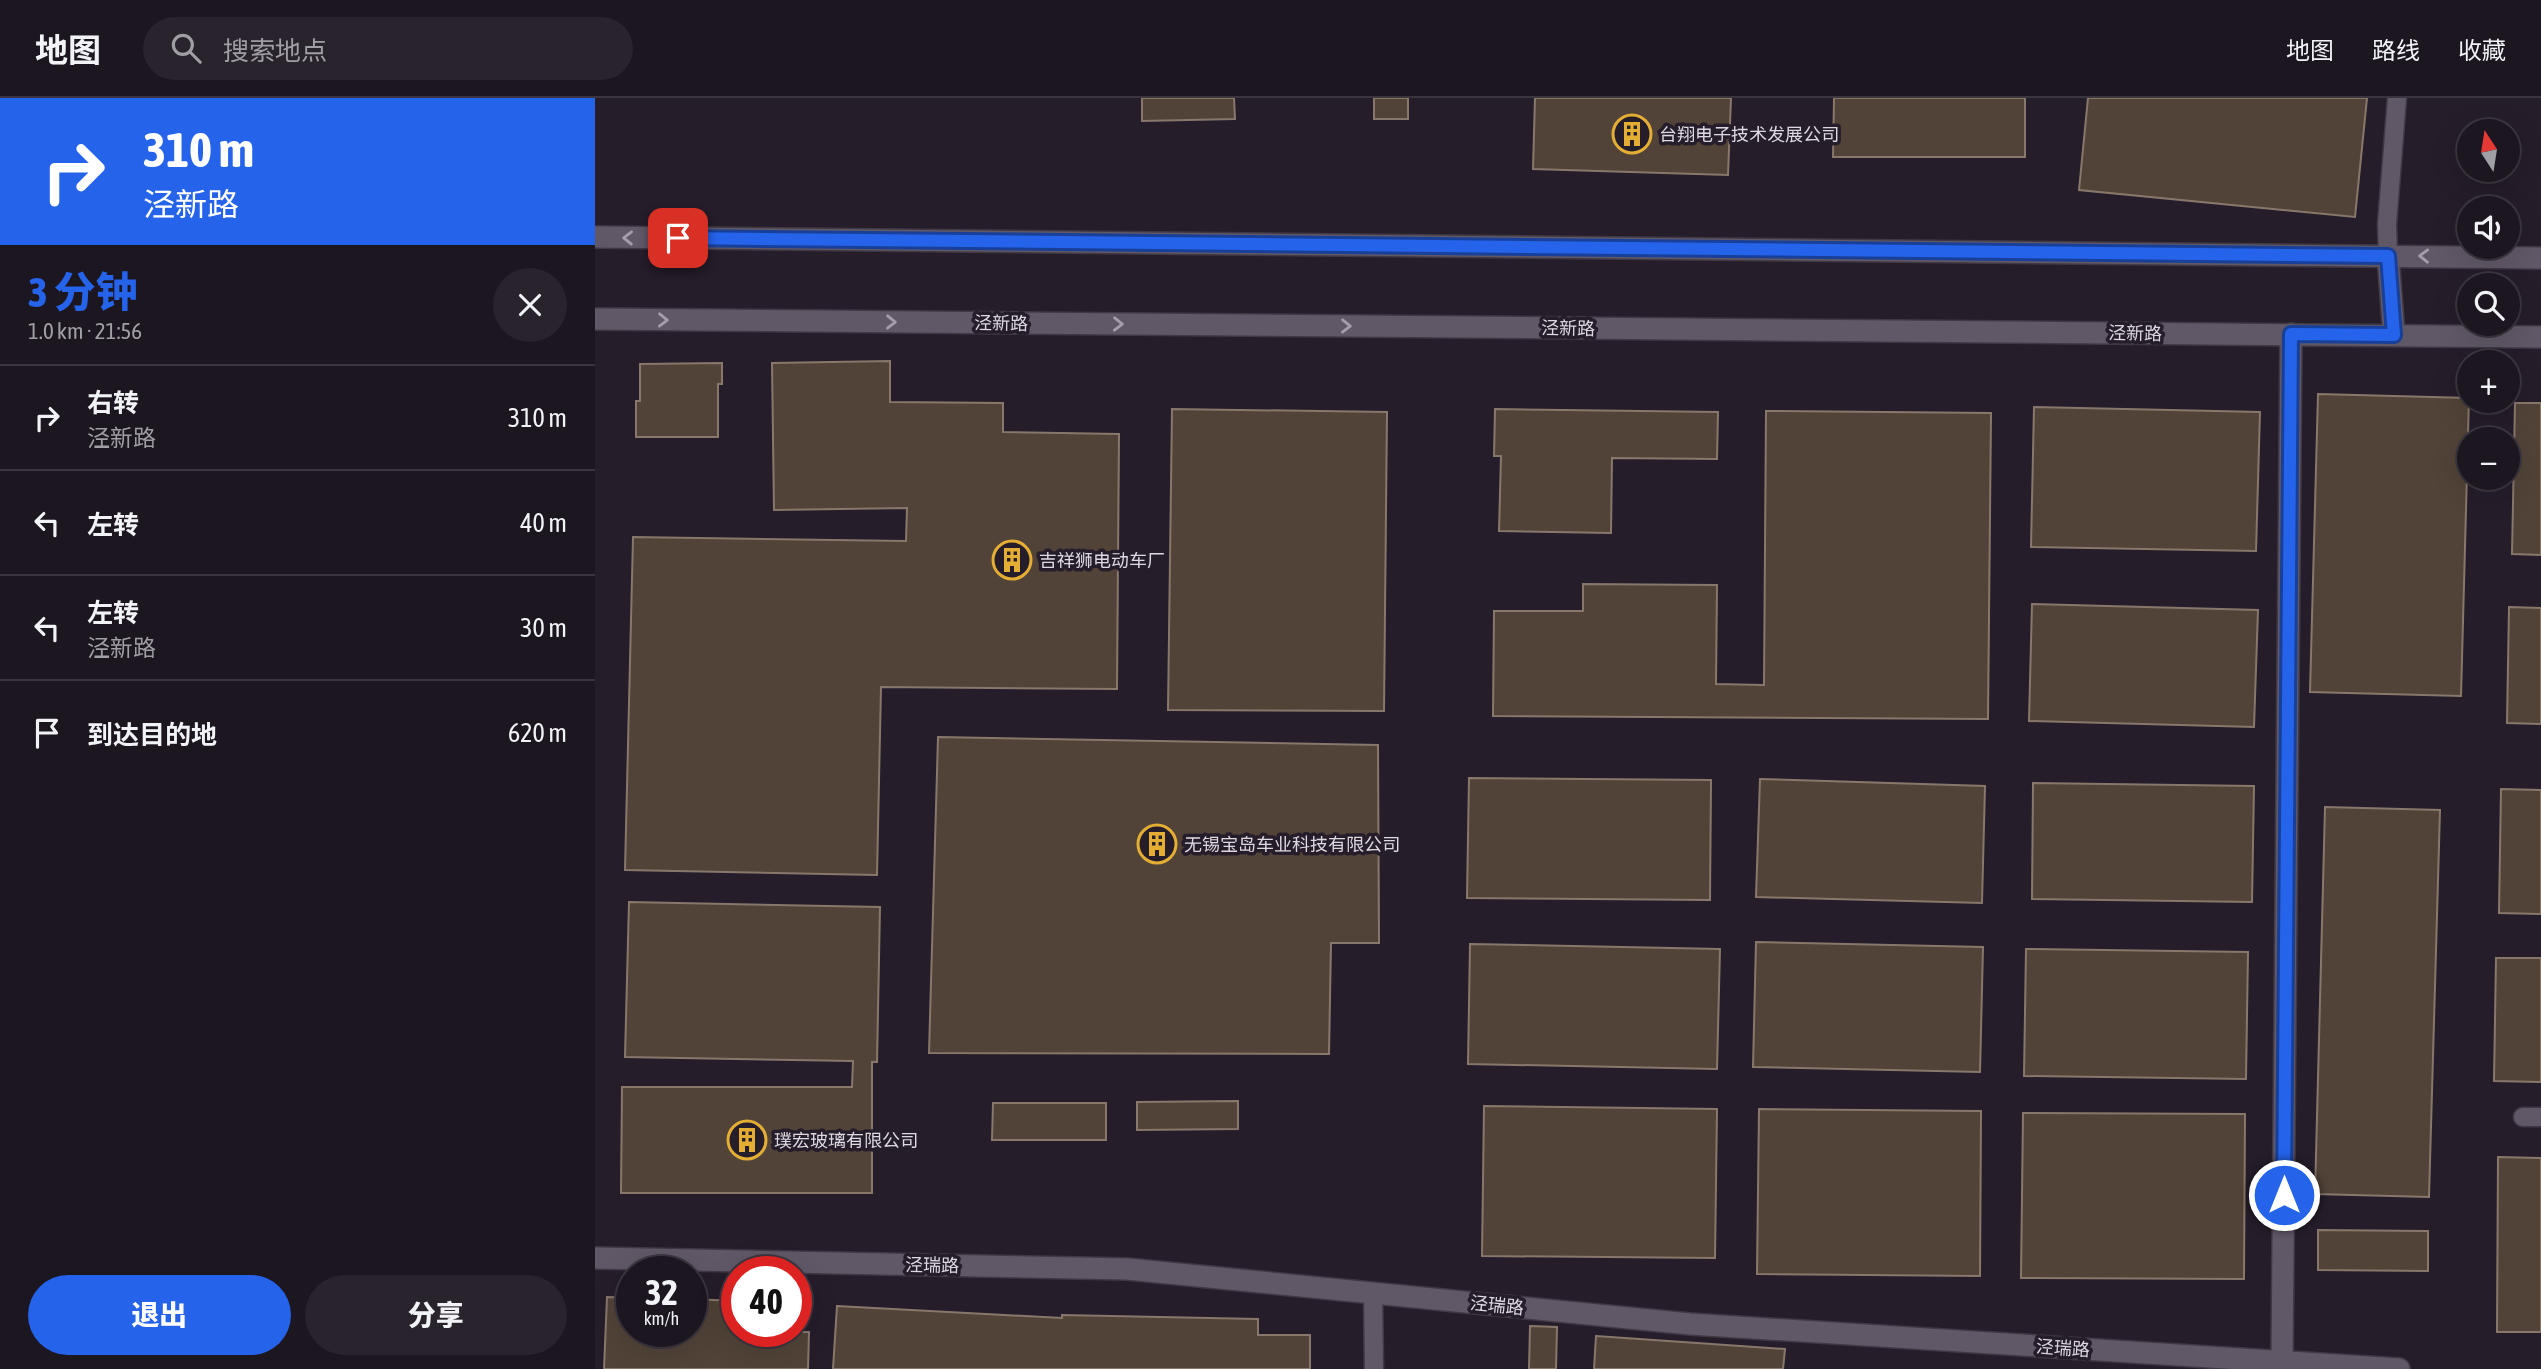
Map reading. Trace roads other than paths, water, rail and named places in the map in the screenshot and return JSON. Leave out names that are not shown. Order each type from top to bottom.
[{"type":"street","points":[[2394,335],[2387,224],[2397,98]]},
{"type":"street","points":[[595,237],[2541,258]]},
{"type":"street","name":"泾新路","points":[[595,319],[2541,337]]},
{"type":"street","points":[[2282,1362],[2291,334]]},
{"type":"street","name":"泾瑞路","points":[[595,1258],[1127,1269],[1690,1324],[2399,1369]]},
{"type":"street","points":[[1373,1293],[1374,1369]]},
{"type":"place","name":"台翔电子技术发展公司","points":[[1632,134]]},
{"type":"place","name":"吉祥狮电动车厂","points":[[1012,560]]},
{"type":"place","name":"无锡宝岛车业科技有限公司","points":[[1157,844]]},
{"type":"place","name":"璞宏玻璃有限公司","points":[[747,1140]]}]
